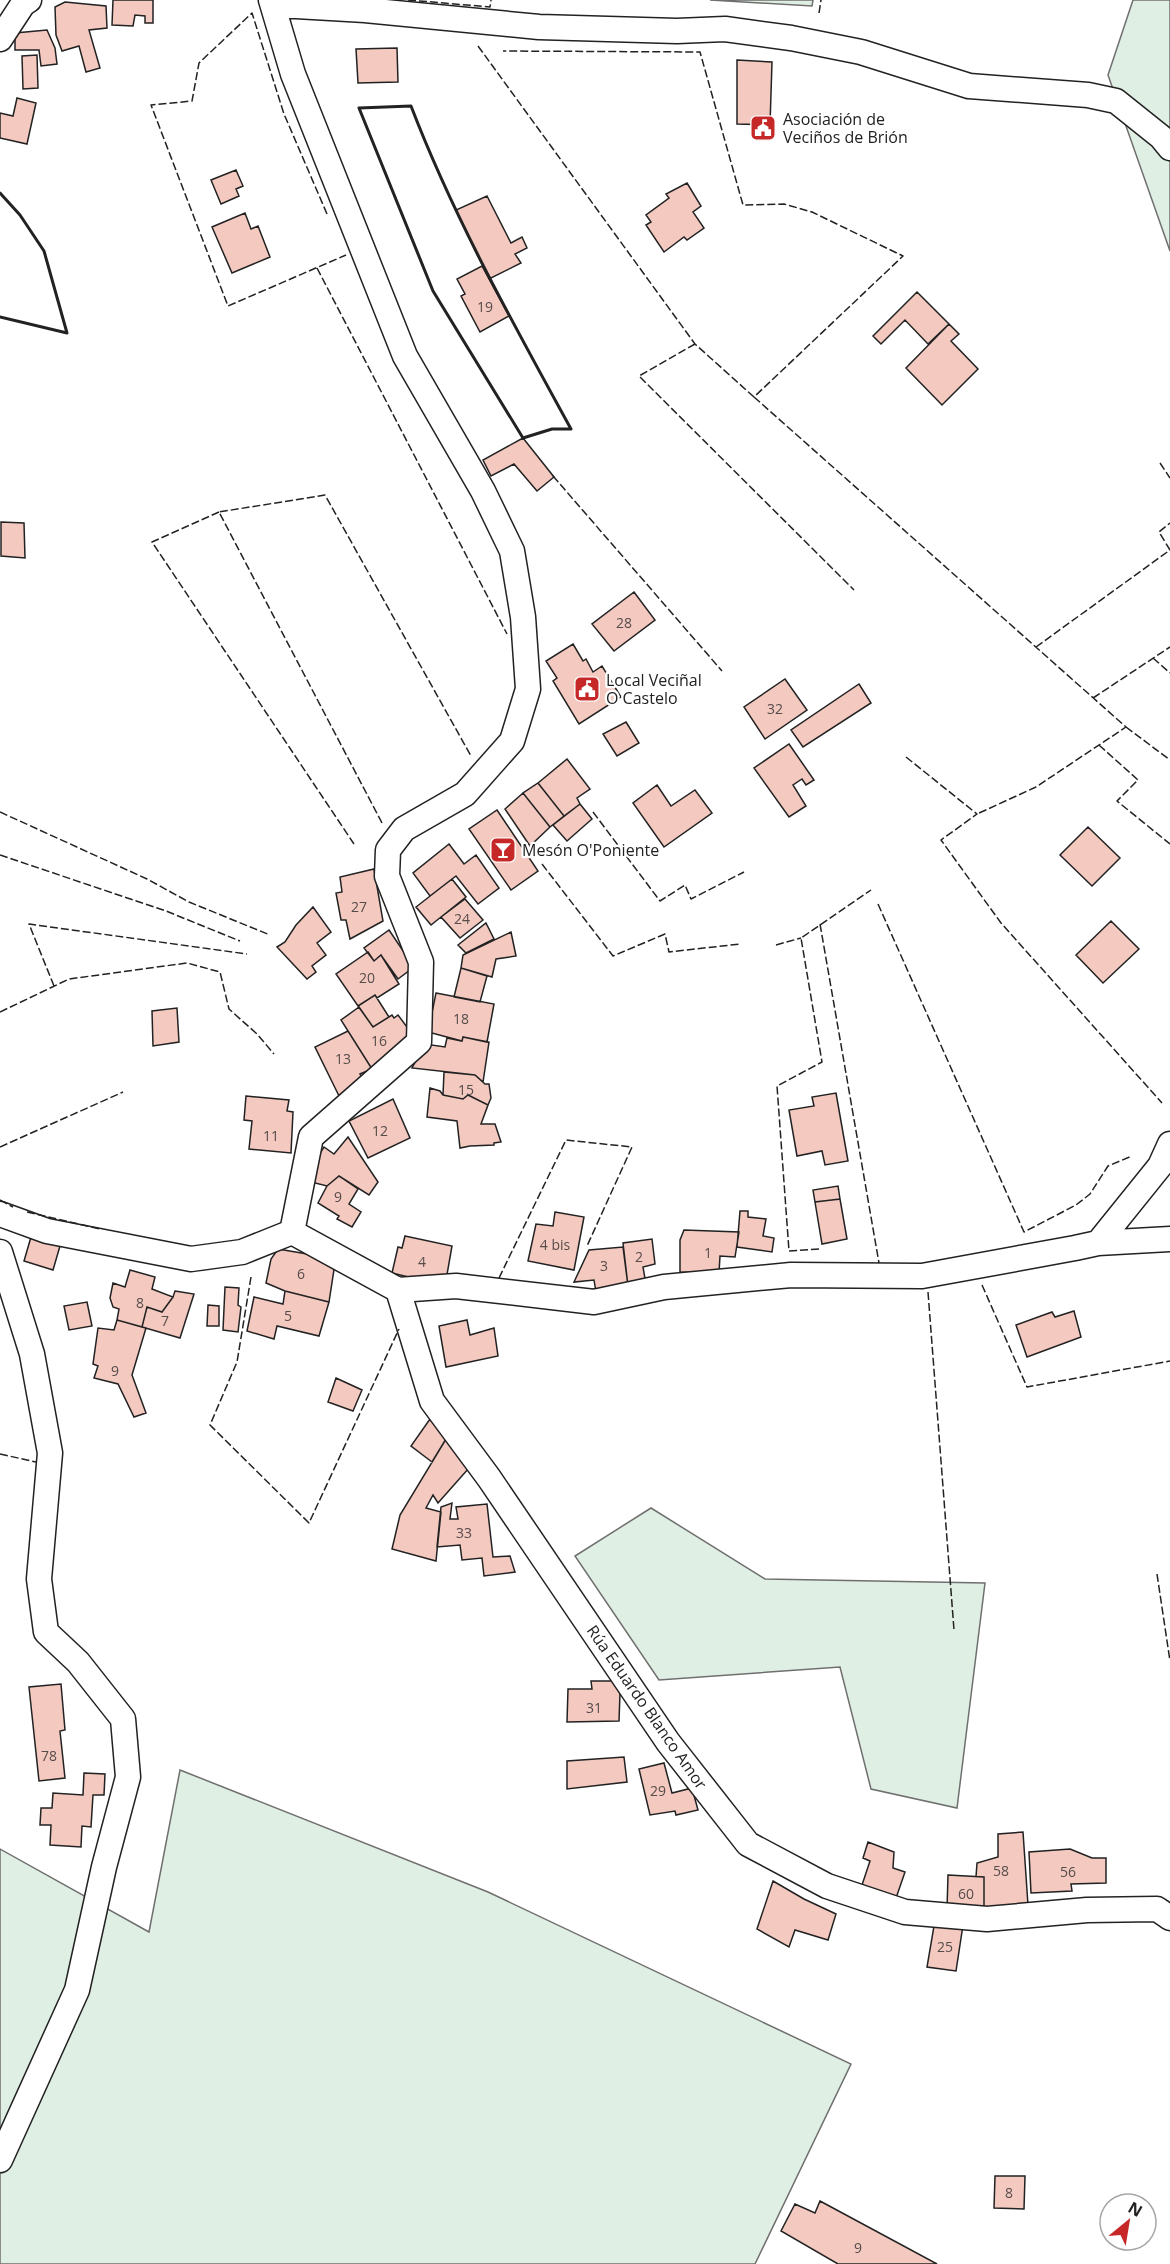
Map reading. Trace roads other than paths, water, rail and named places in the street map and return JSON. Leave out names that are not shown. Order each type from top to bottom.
[{"type":"street","points":[[0,39],[23,4],[29,0]]},
{"type":"street","points":[[292,1232],[311,1137],[419,1042],[421,962],[387,876],[388,850],[404,830],[465,794],[512,741],[528,689],[523,617],[512,550],[483,491],[405,356],[293,74],[272,3],[539,27],[677,31],[725,29],[791,38],[861,52],[969,86],[1088,94],[1116,101],[1161,136],[1170,148]]},
{"type":"street","points":[[1098,1243],[1165,1174],[1170,1144]]},
{"type":"street","points":[[0,1214],[47,1231],[191,1259],[242,1252],[292,1232]]},
{"type":"street","points":[[292,1232],[398,1290],[456,1286],[594,1302],[664,1287],[791,1275],[922,1276],[1098,1243],[1170,1239]]},
{"type":"street","points":[[0,1252],[32,1354],[50,1453],[39,1579],[46,1632],[78,1662],[123,1719],[128,1777],[104,1867],[76,1990],[0,2160]]},
{"type":"street","name":"Rúa Eduardo Blanco Amor","points":[[398,1290],[432,1401],[489,1478],[668,1742],[748,1845],[827,1886],[905,1912],[987,1918],[1087,1910],[1157,1909],[1170,1918]]},
{"type":"place","name":"Asociación de Veciños de Brión","points":[[763,128]]},
{"type":"place","name":"Local Veciñal O Castelo","points":[[587,689]]},
{"type":"place","name":"Mesón O'Poniente","points":[[503,850]]}]
